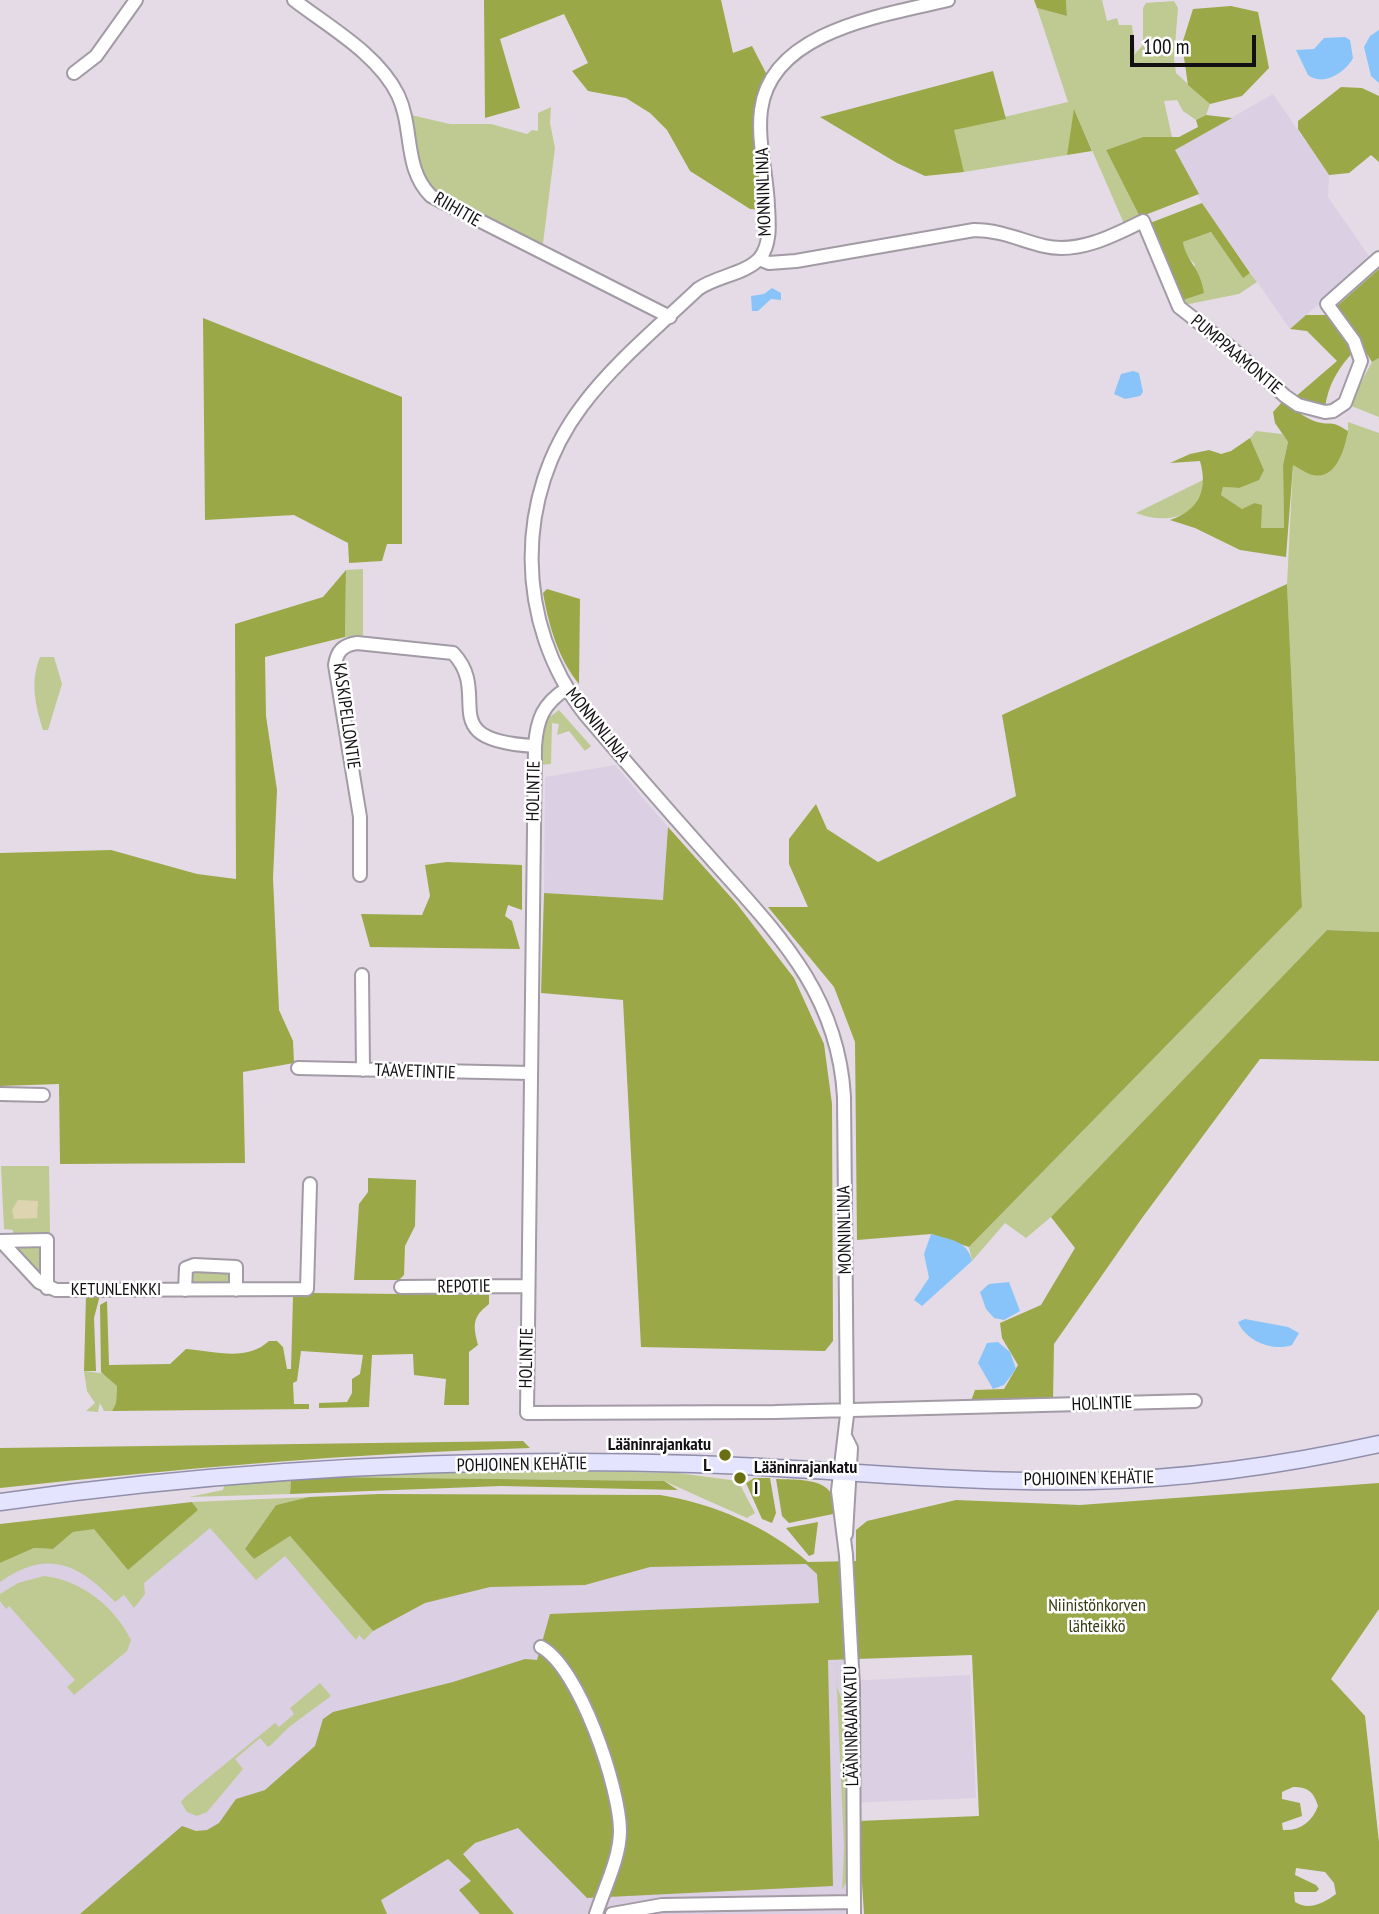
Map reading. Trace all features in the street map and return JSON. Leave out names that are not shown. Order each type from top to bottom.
[{"type":"main road","name":"POHJOINEN KEHÄTIE","points":[[0,1502],[177,1482],[419,1467],[645,1464],[844,1470],[1037,1481],[1139,1479],[1288,1462],[1379,1444]]},
{"type":"street","points":[[74,73],[96,56],[136,0]]},
{"type":"street","name":"RIIHITIE","points":[[294,0],[374,63],[390,82],[405,117],[413,170],[431,196],[670,317]]},
{"type":"street","name":"MONNINLINJA","points":[[844,1470],[851,1448],[846,1438],[843,1087],[839,1055],[827,1016],[811,982],[791,952],[597,729],[566,689],[542,631],[532,584],[532,527],[538,492],[560,439],[583,404],[709,281],[751,265],[759,259],[767,244],[768,218],[761,109],[769,84],[778,70],[801,49],[833,32],[948,0]]},
{"type":"street","name":"PUMPPAAMONTIE","points":[[759,259],[769,263],[796,261],[974,230],[997,232],[1043,246],[1070,248],[1118,234],[1143,221],[1179,307],[1230,346],[1285,396],[1298,405],[1325,412],[1345,403],[1361,361],[1354,341],[1327,304],[1379,258]]},
{"type":"street","name":"KASKIPELLONTIE","points":[[359,876],[360,817],[335,666],[340,651],[346,645],[357,643],[453,653],[464,669],[471,718],[480,733],[498,742],[535,746]]},
{"type":"street","name":"HOLINTIE","points":[[566,689],[552,697],[543,709],[537,725],[535,746],[527,1413],[1195,1401]]},
{"type":"street","points":[[362,975],[362,1070]]},
{"type":"street","name":"TAAVETINTIE","points":[[298,1068],[531,1073]]},
{"type":"street","points":[[0,1094],[43,1095]]},
{"type":"street","name":"KETUNLENKKI","points":[[1,1241],[47,1288],[307,1289],[310,1184]]},
{"type":"street","name":"KETUNLENKKI","points":[[1,1241],[47,1240],[47,1288]]},
{"type":"street","name":"KETUNLENKKI","points":[[185,1290],[186,1268],[228,1265],[236,1267],[236,1290]]},
{"type":"street","name":"REPOTIE","points":[[401,1287],[528,1286]]},
{"type":"street","name":"LÄÄNINRAJANKATU","points":[[844,1470],[853,1686],[854,1908]]},
{"type":"street","points":[[541,1647],[561,1661],[571,1679],[600,1749],[616,1800],[620,1834],[596,1914]]},
{"type":"street","points":[[612,1914],[662,1905],[854,1908]]},
{"type":"shaded area","points":[[1273,94],[1329,175],[1328,197],[1371,259],[1290,329],[1202,203],[1175,150]]},
{"type":"shaded area","points":[[615,765],[668,827],[664,900],[544,893],[545,777]]},
{"type":"shaded area","points":[[198,1510],[250,1537],[293,1519],[339,1572],[839,1563],[844,1681],[970,1675],[976,1798],[846,1803],[845,1914],[0,1914],[0,1563],[53,1549],[73,1532],[94,1529],[129,1570]]},
{"type":"green space","points":[[484,0],[721,0],[733,53],[752,46],[767,75],[754,116],[763,210],[750,209],[690,171],[667,130],[650,113],[626,98],[588,91],[572,71],[588,63],[564,14],[500,39],[520,108],[485,118]]},
{"type":"green space","points":[[1034,0],[1066,0],[1067,16],[1037,8]]},
{"type":"green space","points":[[1066,0],[1102,0],[1107,21],[1117,18],[1119,25],[1132,25],[1135,52],[1131,58],[1143,45],[1143,8],[1146,3],[1174,1],[1178,8],[1174,58],[1176,73],[1210,104],[1206,115],[1196,120],[1183,111],[1177,100],[1164,101],[1172,137],[1143,137],[1106,150],[1140,217],[1125,226],[1075,111],[1067,155],[964,172],[953,129],[1068,102],[1037,8],[1067,16]]},
{"type":"green space","points":[[1231,6],[1258,12],[1269,68],[1242,96],[1210,104],[1188,85],[1182,44],[1193,9]]},
{"type":"green space","points":[[993,71],[1006,119],[954,130],[964,172],[925,176],[897,163],[820,117]]},
{"type":"green space","points":[[1341,87],[1362,88],[1379,96],[1379,162],[1371,155],[1349,173],[1329,175],[1298,129],[1298,121]]},
{"type":"green space","points":[[551,107],[550,123],[555,148],[542,251],[435,195],[418,173],[411,115],[450,124],[491,124],[527,134],[532,130],[538,131],[538,113]]},
{"type":"green space","points":[[1074,109],[1092,151],[1067,155]]},
{"type":"green space","points":[[1206,115],[1232,118],[1175,150],[1199,194],[1140,217],[1106,150],[1143,137],[1179,137],[1198,127],[1196,120]]},
{"type":"green space","points":[[1202,203],[1250,273],[1243,278],[1211,232],[1183,242],[1204,293],[1180,301],[1150,223]]},
{"type":"green space","points":[[1211,232],[1243,277],[1250,273],[1257,282],[1239,294],[1184,305],[1180,301],[1195,264],[1185,255],[1183,242]]},
{"type":"green space","points":[[1379,269],[1379,358],[1372,362],[1337,306]]},
{"type":"green space","points":[[1306,315],[1327,315],[1355,350],[1335,376],[1325,408],[1294,398],[1337,361],[1307,331],[1290,329]]},
{"type":"green space","points":[[203,318],[402,397],[402,544],[387,544],[382,561],[349,563],[348,543],[294,515],[205,520]]},
{"type":"green space","points":[[1379,358],[1379,417],[1349,405],[1372,362]]},
{"type":"green space","points":[[1283,401],[1312,420],[1334,424],[1348,431],[1338,461],[1328,472],[1313,475],[1293,465],[1286,557],[1240,550],[1195,528],[1170,520],[1188,511],[1195,504],[1203,481],[1200,461],[1170,463],[1190,454],[1209,450],[1221,454],[1231,451],[1250,438],[1264,470],[1259,480],[1239,488],[1223,487],[1221,495],[1242,509],[1254,503],[1262,505],[1261,528],[1284,528],[1283,465],[1288,442],[1275,423],[1273,412]]},
{"type":"green space","points":[[1348,422],[1379,433],[1379,932],[1327,930],[1051,1217],[1026,1238],[1005,1223],[972,1261],[969,1247],[1302,907],[1287,584],[1293,465],[1348,431]]},
{"type":"green space","points":[[1256,431],[1282,434],[1288,442],[1283,465],[1284,528],[1261,528],[1254,503],[1242,509],[1221,495],[1223,487],[1239,488],[1264,470],[1250,438]]},
{"type":"green space","points":[[1205,479],[1197,502],[1181,515],[1159,518],[1136,513]]},
{"type":"green space","points":[[363,569],[363,636],[345,637],[346,570]]},
{"type":"green space","points":[[346,570],[345,637],[265,657],[266,716],[277,790],[273,878],[279,1010],[293,1041],[294,1063],[243,1072],[245,1163],[60,1164],[59,1084],[0,1086],[0,853],[111,850],[197,874],[236,879],[235,624],[323,597]]},
{"type":"green space","points":[[1287,584],[1302,907],[969,1247],[931,1234],[857,1240],[855,1042],[834,987],[768,907],[808,907],[789,864],[789,839],[816,804],[827,829],[878,862],[1016,796],[1002,715]]},
{"type":"green space","points":[[547,589],[580,599],[579,684],[555,641],[543,593]]},
{"type":"green space","points":[[40,657],[54,657],[62,684],[48,730],[43,730],[35,693],[35,675]]},
{"type":"green space","points":[[559,710],[591,746],[585,751],[569,731],[557,735],[559,724],[552,723],[551,764],[539,765],[540,732],[549,713],[551,716]]},
{"type":"green space","points":[[668,827],[737,904],[794,978],[824,1044],[832,1104],[833,1341],[825,1351],[641,1347],[623,1000],[541,993],[544,893],[663,900]]},
{"type":"green space","points":[[447,862],[522,865],[522,910],[508,905],[505,916],[512,921],[520,949],[370,947],[361,914],[422,915],[430,896],[425,865]]},
{"type":"green space","points":[[1327,930],[1379,932],[1379,1061],[1260,1059],[1142,1218],[1054,1344],[1053,1400],[971,1401],[975,1390],[1004,1389],[1018,1365],[1002,1338],[1000,1323],[1041,1305],[1075,1248],[1051,1217]]},
{"type":"green space","points":[[1,1166],[49,1166],[50,1233],[13,1233],[13,1230],[4,1229]]},
{"type":"green space","points":[[368,1178],[416,1180],[415,1226],[405,1246],[404,1275],[399,1280],[354,1280],[359,1204],[368,1192]]},
{"type":"green space","points":[[11,1244],[41,1244],[44,1279]]},
{"type":"green space","points":[[194,1270],[231,1270],[230,1285],[190,1285],[190,1274]]},
{"type":"green space","points":[[312,1293],[489,1295],[489,1304],[479,1313],[475,1322],[478,1345],[469,1352],[469,1405],[444,1405],[446,1379],[414,1375],[413,1354],[372,1355],[369,1407],[319,1408],[319,1403],[347,1402],[352,1393],[352,1379],[360,1374],[363,1355],[301,1351],[297,1381],[293,1383],[294,1404],[309,1404],[309,1409],[112,1411],[116,1403],[117,1386],[101,1372],[100,1305],[107,1301],[109,1365],[170,1364],[186,1349],[230,1354],[250,1351],[269,1341],[277,1341],[283,1347],[287,1369],[291,1369],[293,1297]]},
{"type":"green space","points":[[86,1295],[100,1295],[94,1318],[96,1371],[84,1371]]},
{"type":"green space","points":[[84,1371],[107,1374],[117,1385],[116,1403],[112,1411],[104,1411],[100,1403],[98,1412],[86,1411],[95,1403],[87,1391]]},
{"type":"green space","points":[[523,1441],[530,1448],[265,1463],[0,1488],[0,1448]]},
{"type":"green space","points":[[526,1470],[678,1473],[738,1481],[755,1513],[747,1518],[664,1481],[328,1477]]},
{"type":"green space","points":[[328,1477],[664,1481],[678,1490],[501,1486],[290,1494],[291,1479]]},
{"type":"green space","points":[[754,1478],[770,1478],[776,1513],[772,1523],[762,1519],[746,1483]]},
{"type":"green space","points":[[291,1479],[290,1494],[189,1497],[223,1490],[225,1483]]},
{"type":"green space","points":[[776,1479],[807,1481],[825,1487],[834,1502],[833,1514],[789,1523],[782,1516]]},
{"type":"green space","name":"Niinistönkorven lähteikkö","points":[[1379,1483],[1379,1609],[1331,1679],[1365,1716],[1379,1842],[1379,1914],[864,1914],[858,1821],[979,1816],[972,1655],[828,1660],[833,1886],[587,1898],[518,1828],[475,1843],[463,1854],[514,1914],[480,1914],[459,1890],[471,1881],[448,1859],[381,1900],[387,1914],[80,1914],[182,1826],[196,1831],[207,1830],[219,1823],[236,1799],[265,1790],[315,1746],[323,1719],[333,1712],[453,1682],[525,1659],[537,1660],[550,1614],[819,1603],[817,1574],[806,1564],[650,1567],[585,1585],[490,1587],[425,1603],[373,1631],[290,1536],[254,1559],[245,1549],[276,1505],[309,1497],[379,1494],[660,1495],[700,1504],[739,1518],[776,1538],[808,1562],[856,1561],[856,1530],[867,1521],[956,1500],[1080,1505]],"holes":[[[1293,1787],[1310,1791],[1318,1806],[1305,1824],[1295,1829],[1283,1830],[1282,1823],[1302,1816],[1300,1803],[1282,1799],[1282,1792]],[[1296,1868],[1325,1872],[1334,1883],[1336,1894],[1311,1906],[1295,1902],[1294,1892],[1316,1892],[1319,1889],[1295,1875]]]},
{"type":"green space","points":[[309,1497],[276,1505],[245,1549],[254,1559],[290,1536],[373,1631],[364,1640],[359,1635],[356,1640],[285,1556],[256,1580],[210,1528],[144,1583],[145,1594],[134,1608],[124,1595],[115,1602],[88,1578],[61,1565],[33,1566],[0,1582],[0,1563],[34,1548],[53,1549],[73,1532],[198,1510],[192,1502]]},
{"type":"green space","points":[[192,1502],[198,1510],[128,1570],[94,1529],[73,1532],[53,1549],[34,1548],[0,1563],[0,1524]]},
{"type":"green space","points":[[818,1522],[814,1554],[809,1556],[786,1528]]},
{"type":"green space","points":[[44,1576],[71,1583],[95,1597],[116,1617],[131,1640],[127,1651],[74,1695],[67,1687],[75,1680],[9,1606],[6,1609],[0,1601],[0,1594],[18,1583]]},
{"type":"green space","points":[[834,1626],[837,1687],[844,1705],[845,1728],[847,1881],[842,1890],[844,1848]]},
{"type":"green space","points":[[320,1683],[331,1696],[289,1727],[268,1747],[260,1738],[235,1759],[243,1769],[207,1812],[197,1816],[187,1812],[181,1802],[185,1797],[275,1723],[279,1727],[294,1714],[290,1708]]},
{"type":"sand","points":[[18,1200],[38,1201],[37,1218],[14,1219],[12,1210]]},
{"type":"water","points":[[1379,30],[1379,83],[1371,76],[1364,47],[1370,36]]},
{"type":"water","points":[[1345,37],[1350,40],[1353,58],[1350,63],[1340,73],[1327,79],[1308,75],[1296,50],[1314,49],[1324,38]]},
{"type":"water","points":[[772,288],[781,293],[781,300],[771,299],[758,311],[752,311],[751,296],[764,294]]},
{"type":"water","points":[[1133,371],[1139,373],[1143,392],[1140,396],[1125,399],[1114,394],[1121,374]]},
{"type":"water","points":[[931,1234],[962,1245],[972,1261],[922,1306],[914,1300],[929,1278],[924,1254]]},
{"type":"water","points":[[1009,1282],[1020,1311],[1004,1320],[994,1318],[986,1309],[980,1292],[989,1284]]},
{"type":"water","points":[[1245,1319],[1288,1327],[1299,1333],[1292,1345],[1269,1346],[1247,1335],[1238,1322]]},
{"type":"water","points":[[998,1342],[1010,1352],[1016,1369],[1004,1385],[993,1389],[978,1363],[987,1343]]},
{"type":"place","name":"Lääninrajankatu L","points":[[725,1455]]},
{"type":"place","name":"Lääninrajankatu I","points":[[740,1478]]}]
